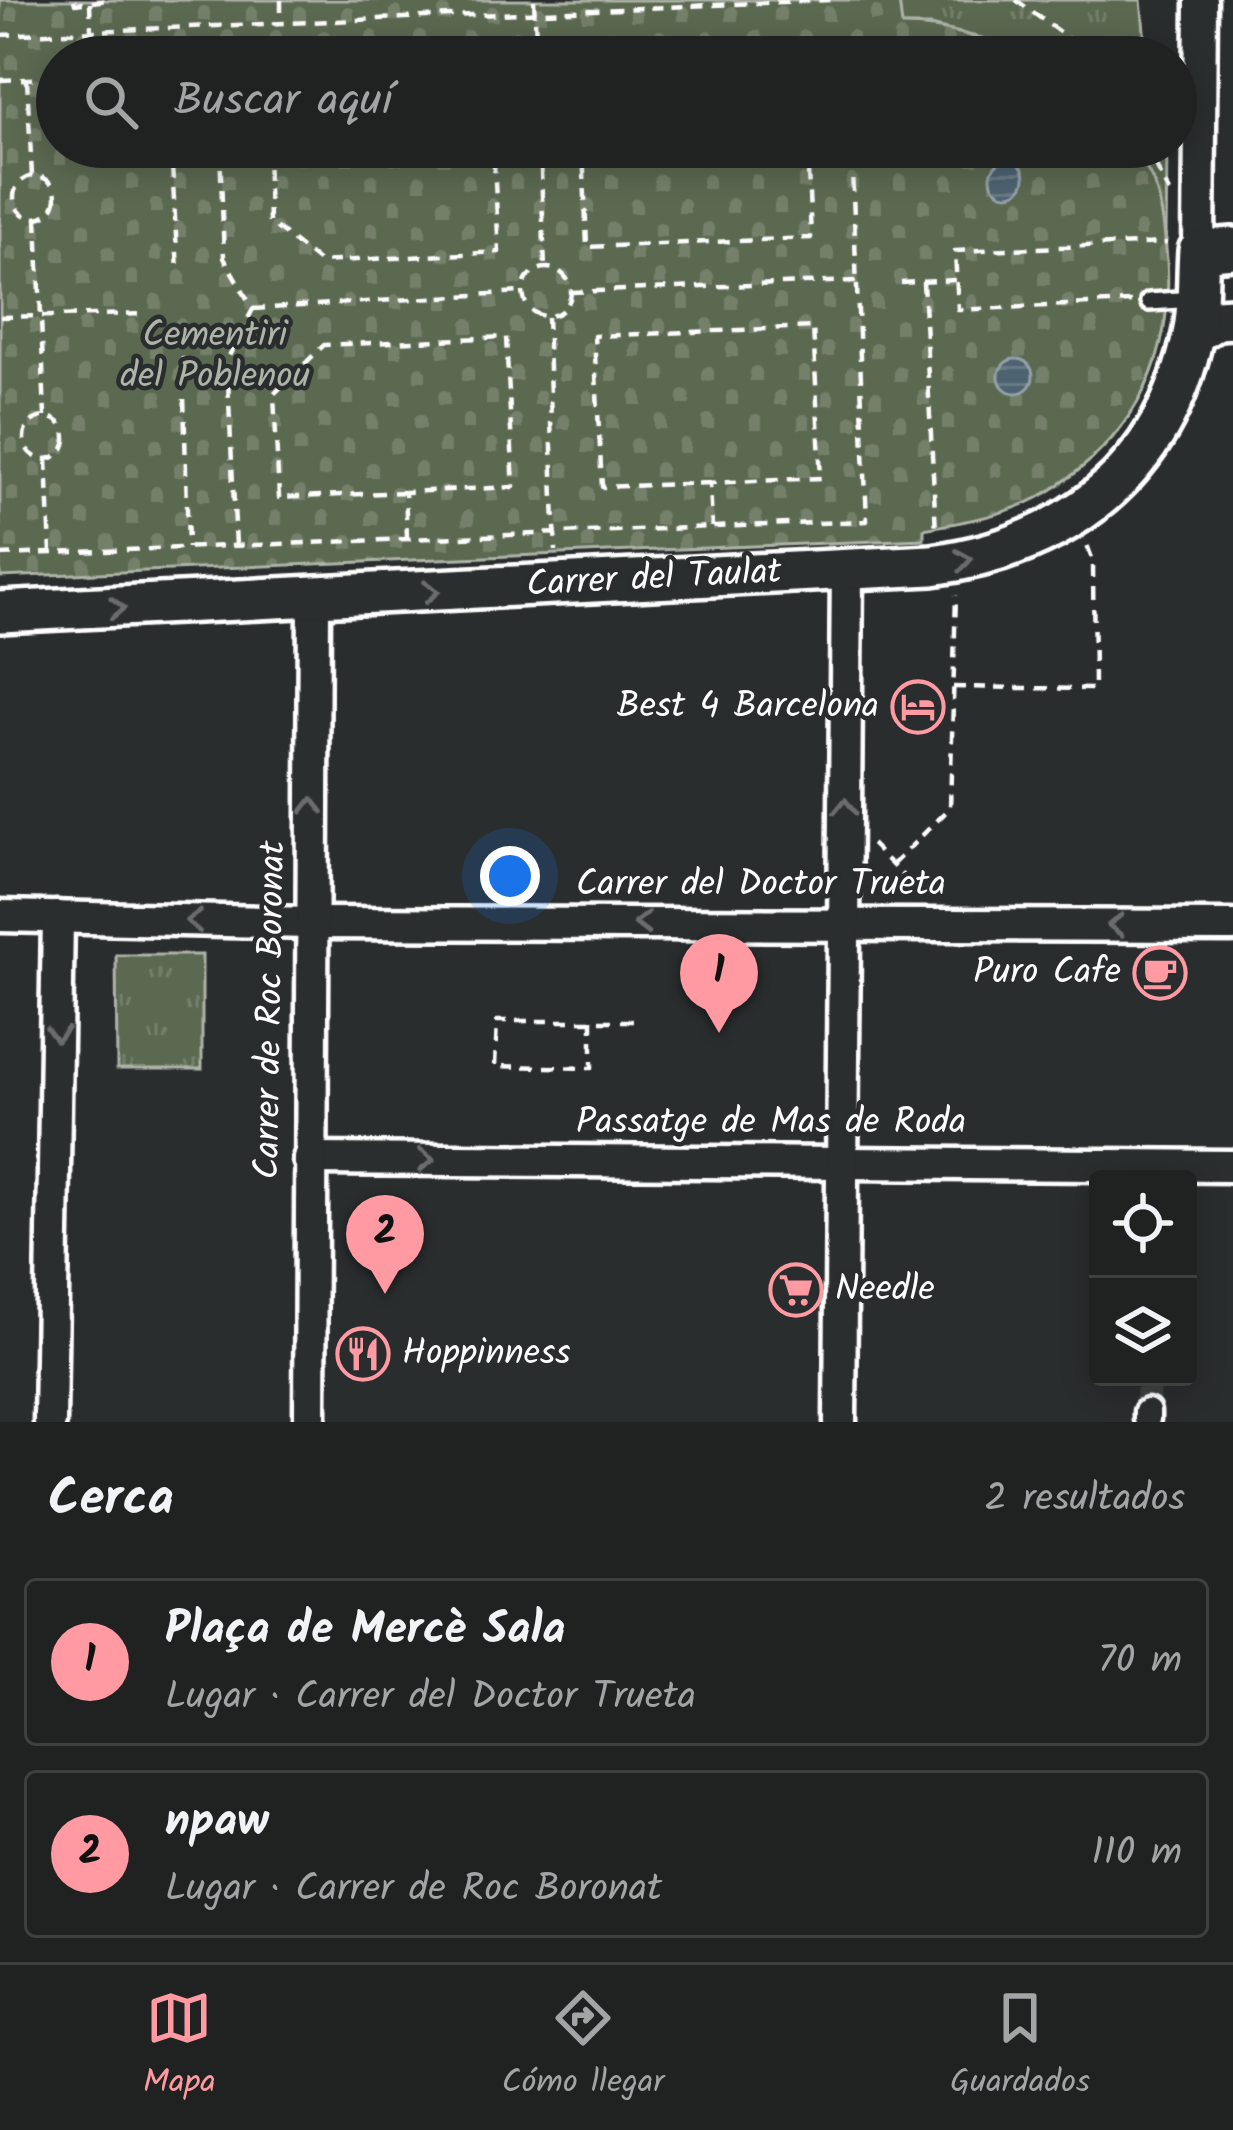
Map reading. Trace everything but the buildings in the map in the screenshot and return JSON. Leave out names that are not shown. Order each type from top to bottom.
[{"type":"street","points":[[1201,0],[1202,247]]},
{"type":"street","name":"Carrer del Taulat","points":[[0,612],[314,599],[978,559],[1037,538],[1077,516],[1110,487],[1151,436],[1172,398],[1194,316],[1202,247]]},
{"type":"street","points":[[1194,316],[1233,318]]},
{"type":"street","points":[[840,1422],[847,568]]},
{"type":"street","name":"Carrer de Roc Boronat","points":[[310,1422],[314,599]]},
{"type":"street","name":"Carrer del Doctor Trueta","points":[[0,916],[311,923],[1233,926]]},
{"type":"street","points":[[50,1422],[58,917]]},
{"type":"street","name":"Passatge de Mas de Roda","points":[[309,1159],[1089,1170]]},
{"type":"street","name":"Passatge de Mas de Roda","points":[[1184,1170],[1233,1166]]},
{"type":"lane","points":[[1149,302],[1194,316]]},
{"type":"path","points":[[74,0],[75,4],[108,0]]},
{"type":"path","points":[[281,0],[281,23]]},
{"type":"path","points":[[534,0],[536,36]]},
{"type":"path","points":[[0,35],[832,0]]},
{"type":"path","points":[[1016,0],[1065,36]]},
{"type":"path","points":[[90,3],[91,31]]},
{"type":"path","points":[[0,80],[36,78]]},
{"type":"path","points":[[27,79],[32,176]]},
{"type":"path","points":[[172,168],[178,271]]},
{"type":"path","points":[[221,168],[224,258],[253,309]]},
{"type":"path","points":[[268,168],[269,221],[319,262],[499,252],[494,168]]},
{"type":"path","points":[[541,168],[544,268]]},
{"type":"path","points":[[584,168],[587,247],[811,238],[808,168]]},
{"type":"path","points":[[0,555],[867,520],[852,168]]},
{"type":"path","points":[[1156,168],[1172,199]]},
{"type":"path","points":[[32,176],[50,182],[56,196],[51,211],[37,218],[22,213],[15,202],[17,187],[32,176]]},
{"type":"path","points":[[37,218],[45,418]]},
{"type":"path","points":[[1149,302],[958,310],[955,251],[1202,247]]},
{"type":"path","points":[[856,265],[868,264]]},
{"type":"path","points":[[544,268],[563,274],[571,292],[566,308],[547,317],[530,310],[522,292],[529,276],[544,268]]},
{"type":"path","points":[[223,281],[237,280]]},
{"type":"path","points":[[901,283],[956,280]]},
{"type":"path","points":[[571,292],[857,281]]},
{"type":"path","points":[[923,282],[936,527]]},
{"type":"path","points":[[253,309],[522,292]]},
{"type":"path","points":[[858,299],[869,298]]},
{"type":"path","points":[[236,546],[227,360],[253,309]]},
{"type":"path","points":[[0,317],[146,314]]},
{"type":"path","points":[[547,317],[556,562]]},
{"type":"path","points":[[813,327],[821,478],[710,483],[602,488],[594,336],[813,327]]},
{"type":"path","points":[[226,339],[238,338]]},
{"type":"path","points":[[506,338],[514,488],[405,492],[279,498],[274,394],[324,345],[506,338]]},
{"type":"path","points":[[183,357],[188,548]]},
{"type":"path","points":[[45,418],[60,424],[66,438],[61,452],[47,459],[32,454],[25,440],[30,424],[45,418]]},
{"type":"path","points":[[47,459],[51,553]]},
{"type":"path","points":[[710,483],[712,526]]},
{"type":"path","points":[[405,492],[407,539]]},
{"type":"path","points":[[952,687],[1094,689],[1093,561],[1084,537]]},
{"type":"path","points":[[892,865],[950,808],[956,586]]},
{"type":"path","points":[[869,842],[922,895]]},
{"type":"path","points":[[518,1021],[519,1011]]},
{"type":"path","points":[[592,1019],[592,1067],[495,1066],[497,1021],[592,1019],[633,1021]]},
{"type":"green space","name":"Cementiri del Poblenou","points":[[0,0],[899,0],[902,26],[969,36],[36,36],[36,168],[1146,168],[1153,182],[1164,233],[1167,297],[1155,364],[1125,421],[1078,471],[1048,492],[988,516],[924,529],[924,539],[0,577]]},
{"type":"green space","points":[[899,0],[1141,0],[1145,36],[973,36],[930,26],[901,26]]},
{"type":"green space","points":[[1145,168],[1167,168],[1166,243],[1155,185]]},
{"type":"green space","points":[[116,955],[202,955],[202,1069],[117,1069]]},
{"type":"water","points":[[994,168],[1024,170],[1024,184],[1015,193],[1001,193],[992,184]]},
{"type":"water","points":[[1016,359],[1028,364],[1033,376],[1028,388],[1016,393],[1004,388],[999,376],[1004,364]]},
{"type":"tunnel","points":[[1147,1412],[1148,1386]]},
{"type":"place","name":"Best 4 Barcelona","points":[[918,707]]},
{"type":"place","name":"Puro Cafe","points":[[1160,973]]},
{"type":"place","name":"Plaça de Mercè Sala","points":[[719,1033]]},
{"type":"place","name":"Needle","points":[[796,1290]]},
{"type":"place","name":"npaw","points":[[385,1294]]},
{"type":"place","name":"Hoppinness","points":[[363,1354]]}]
